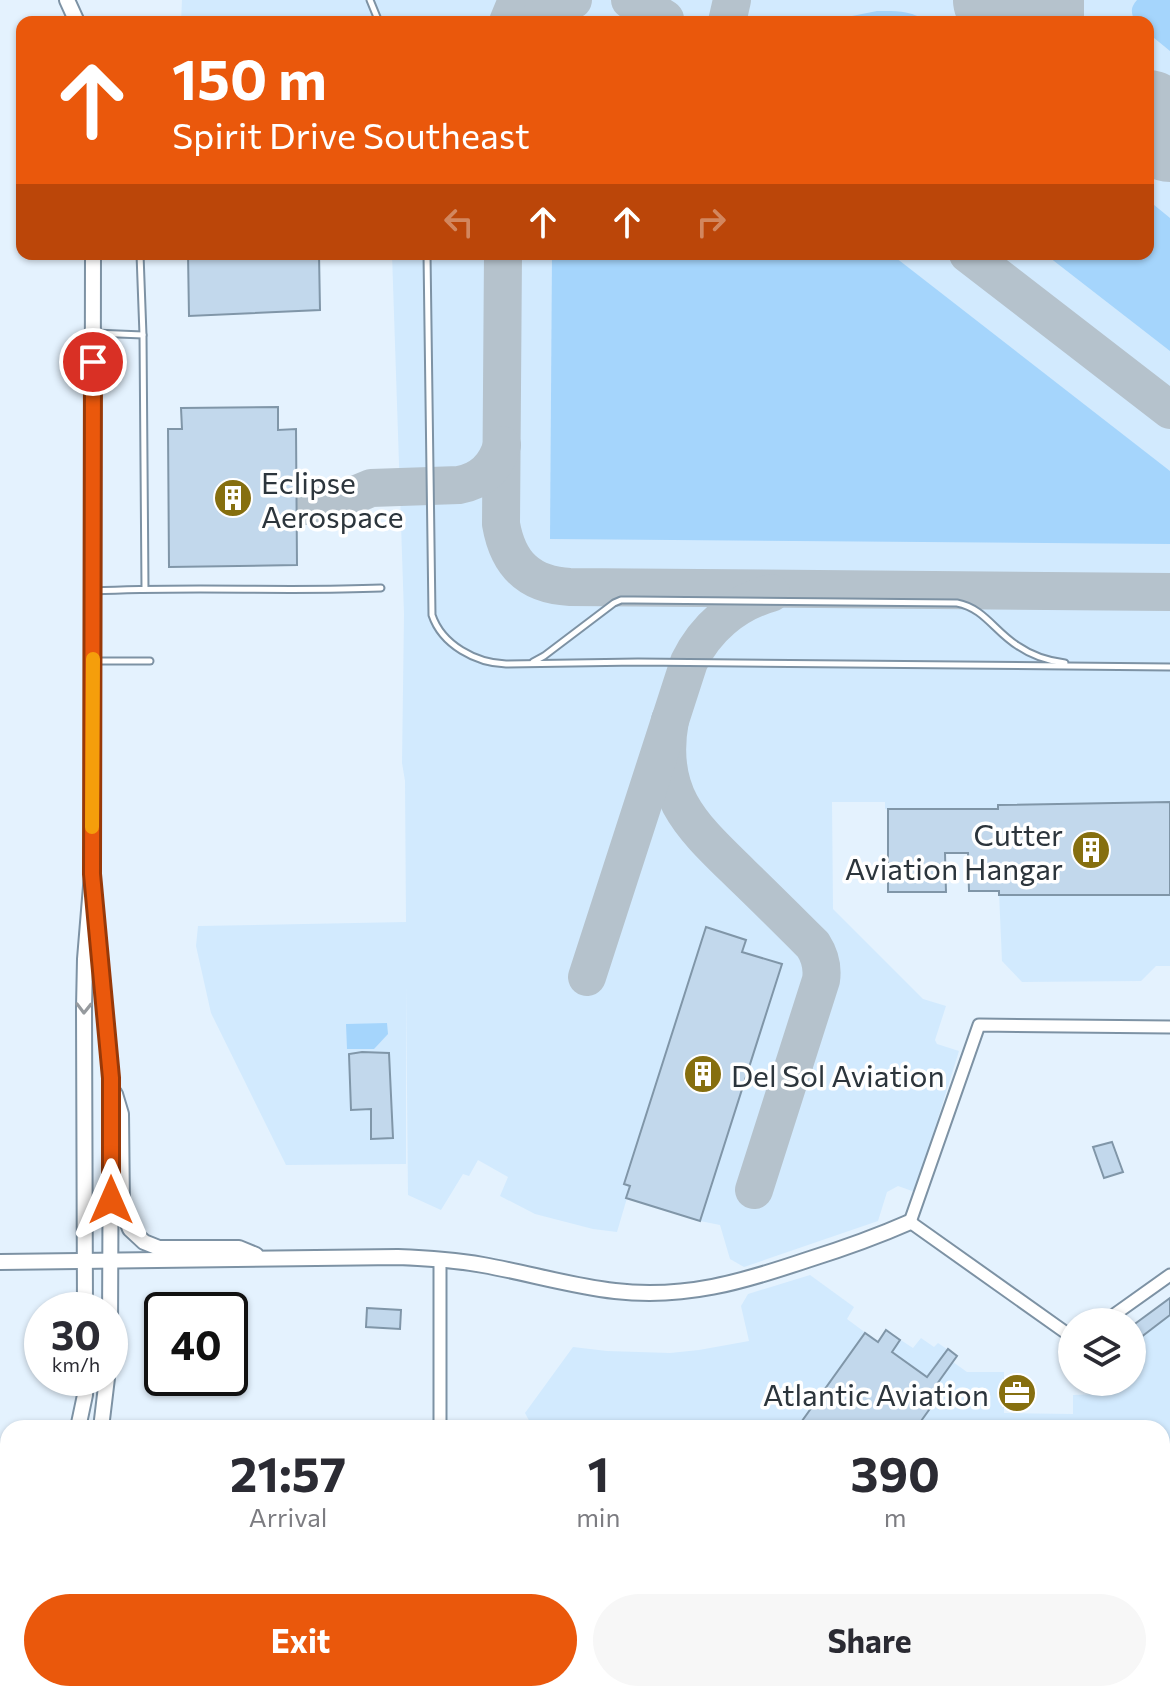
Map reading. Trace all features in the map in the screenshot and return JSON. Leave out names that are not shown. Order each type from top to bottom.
[{"type":"street","points":[[85,1292],[84,1008],[92,874],[93,260]]},
{"type":"street","points":[[92,874],[111,1078],[110,1292]]},
{"type":"street","points":[[0,1262],[398,1257],[484,1265],[617,1292],[682,1292],[724,1286],[872,1239],[910,1222],[979,1025],[1170,1027]]},
{"type":"street","points":[[111,1078],[121,1114],[122,1209],[130,1229],[144,1242],[159,1248],[239,1248],[264,1258]]},
{"type":"street","points":[[910,1222],[1058,1327]]},
{"type":"street","points":[[440,1259],[440,1420]]},
{"type":"street","points":[[1124,1308],[1170,1275]]},
{"type":"street","points":[[80,1420],[85,1396]]},
{"type":"street","points":[[102,1420],[105,1396]]},
{"type":"lane","points":[[140,260],[145,589]]},
{"type":"lane","points":[[427,260],[432,615],[442,633],[458,648],[485,662],[506,664],[651,662],[1170,667]]},
{"type":"lane","points":[[93,333],[143,335]]},
{"type":"lane","points":[[93,591],[381,588]]},
{"type":"lane","points":[[525,664],[544,656],[614,603],[634,600],[957,603],[974,608],[1017,646],[1059,662],[1090,666]]},
{"type":"lane","points":[[93,661],[150,661]]},
{"type":"shaded area","points":[[182,0],[1170,0],[1170,966],[1156,966],[1141,981],[1022,982],[1002,961],[999,892],[969,891],[968,853],[945,853],[946,892],[885,809],[885,802],[832,802],[833,909],[923,999],[946,1006],[935,1040],[937,1044],[959,1051],[915,1192],[898,1186],[887,1192],[878,1221],[744,1267],[730,1259],[720,1225],[627,1198],[617,1232],[535,1214],[500,1196],[508,1177],[478,1160],[469,1176],[463,1174],[441,1210],[408,1195],[406,984],[406,1164],[286,1165],[211,1013],[196,946],[198,926],[406,922],[405,781],[402,763],[404,614],[392,260],[1154,260],[1154,16],[181,16]]},
{"type":"shaded area","points":[[1137,0],[1170,0],[1170,51],[1154,38],[1154,16],[1133,16],[1133,5]]},
{"type":"shaded area","points":[[897,11],[917,16],[852,16]]},
{"type":"shaded area","points":[[1154,205],[1170,218],[1170,351],[1053,260],[1154,260]]},
{"type":"shaded area","points":[[552,260],[899,260],[1170,471],[1170,544],[550,539]]},
{"type":"shaded area","points":[[387,1023],[388,1034],[374,1049],[347,1049],[346,1024]]},
{"type":"shaded area","points":[[810,1275],[854,1307],[847,1319],[878,1342],[887,1329],[913,1348],[921,1338],[934,1347],[938,1343],[957,1356],[953,1362],[967,1372],[1004,1372],[1004,1379],[1029,1379],[1029,1407],[1004,1407],[1004,1413],[1073,1414],[1073,1396],[1146,1396],[1146,1316],[1170,1298],[1170,1420],[529,1420],[525,1413],[573,1347],[670,1353],[749,1341],[741,1306],[748,1294]]},
{"type":"building","points":[[188,260],[319,260],[320,310],[189,316]]},
{"type":"building","name":"Eclipse Aerospace","points":[[278,407],[278,430],[296,429],[297,565],[169,567],[168,429],[182,429],[181,408]]},
{"type":"building","name":"Cutter Aviation Hangar","points":[[1170,802],[1170,895],[999,895],[999,891],[969,891],[968,853],[945,853],[946,892],[888,892],[888,809],[998,809],[998,805]]},
{"type":"building","name":"Del Sol Aviation","points":[[706,927],[746,940],[742,952],[782,964],[700,1221],[626,1198],[630,1186],[624,1184]]},
{"type":"building","points":[[389,1053],[393,1138],[371,1139],[371,1109],[351,1110],[349,1054]]},
{"type":"building","points":[[1112,1142],[1123,1172],[1104,1178],[1093,1147]]},
{"type":"building","points":[[1170,1298],[1170,1315],[1146,1333],[1146,1316]]},
{"type":"building","points":[[367,1308],[401,1310],[400,1329],[366,1327]]},
{"type":"building","points":[[886,1330],[900,1340],[892,1352],[927,1377],[948,1349],[957,1356],[937,1384],[944,1389],[922,1420],[803,1420],[865,1333],[878,1342]]},
{"type":"building","name":"Atlantic Aviation","points":[[1004,1379],[1029,1379],[1029,1407],[1004,1407]]},
{"type":"taxiway","points":[[510,16],[517,0]]},
{"type":"taxiway","points":[[544,16],[573,0]]},
{"type":"taxiway","points":[[630,0],[660,16]]},
{"type":"taxiway","points":[[728,16],[732,0]]},
{"type":"taxiway","points":[[1065,0],[1065,16]]},
{"type":"taxiway","points":[[503,260],[501,524],[515,561],[532,577],[570,587],[1170,592]]},
{"type":"taxiway","points":[[976,260],[1170,410]]},
{"type":"taxiway","points":[[305,506],[330,505],[371,488],[467,483],[487,472],[502,445]]},
{"type":"taxiway","points":[[587,977],[689,662],[703,639],[722,619],[745,603],[771,593]]},
{"type":"taxiway","points":[[670,720],[668,770],[682,808],[708,841],[813,945],[821,966],[821,980],[754,1190]]},
{"type":"runway","points":[[1000,0],[1020,16]]},
{"type":"runway","points":[[1154,122],[1170,135]]},
{"type":"slow traffic","points":[[92,827],[93,659]]},
{"type":"place","name":"Eclipse Aerospace","points":[[233,498]]},
{"type":"place","name":"Cutter Aviation Hangar","points":[[1091,850]]},
{"type":"place","name":"Del Sol Aviation","points":[[703,1074]]},
{"type":"place","name":"Atlantic Aviation","points":[[1017,1393]]},
{"type":"route","points":[[93,362],[92,874],[111,1078],[111,1200]]}]
